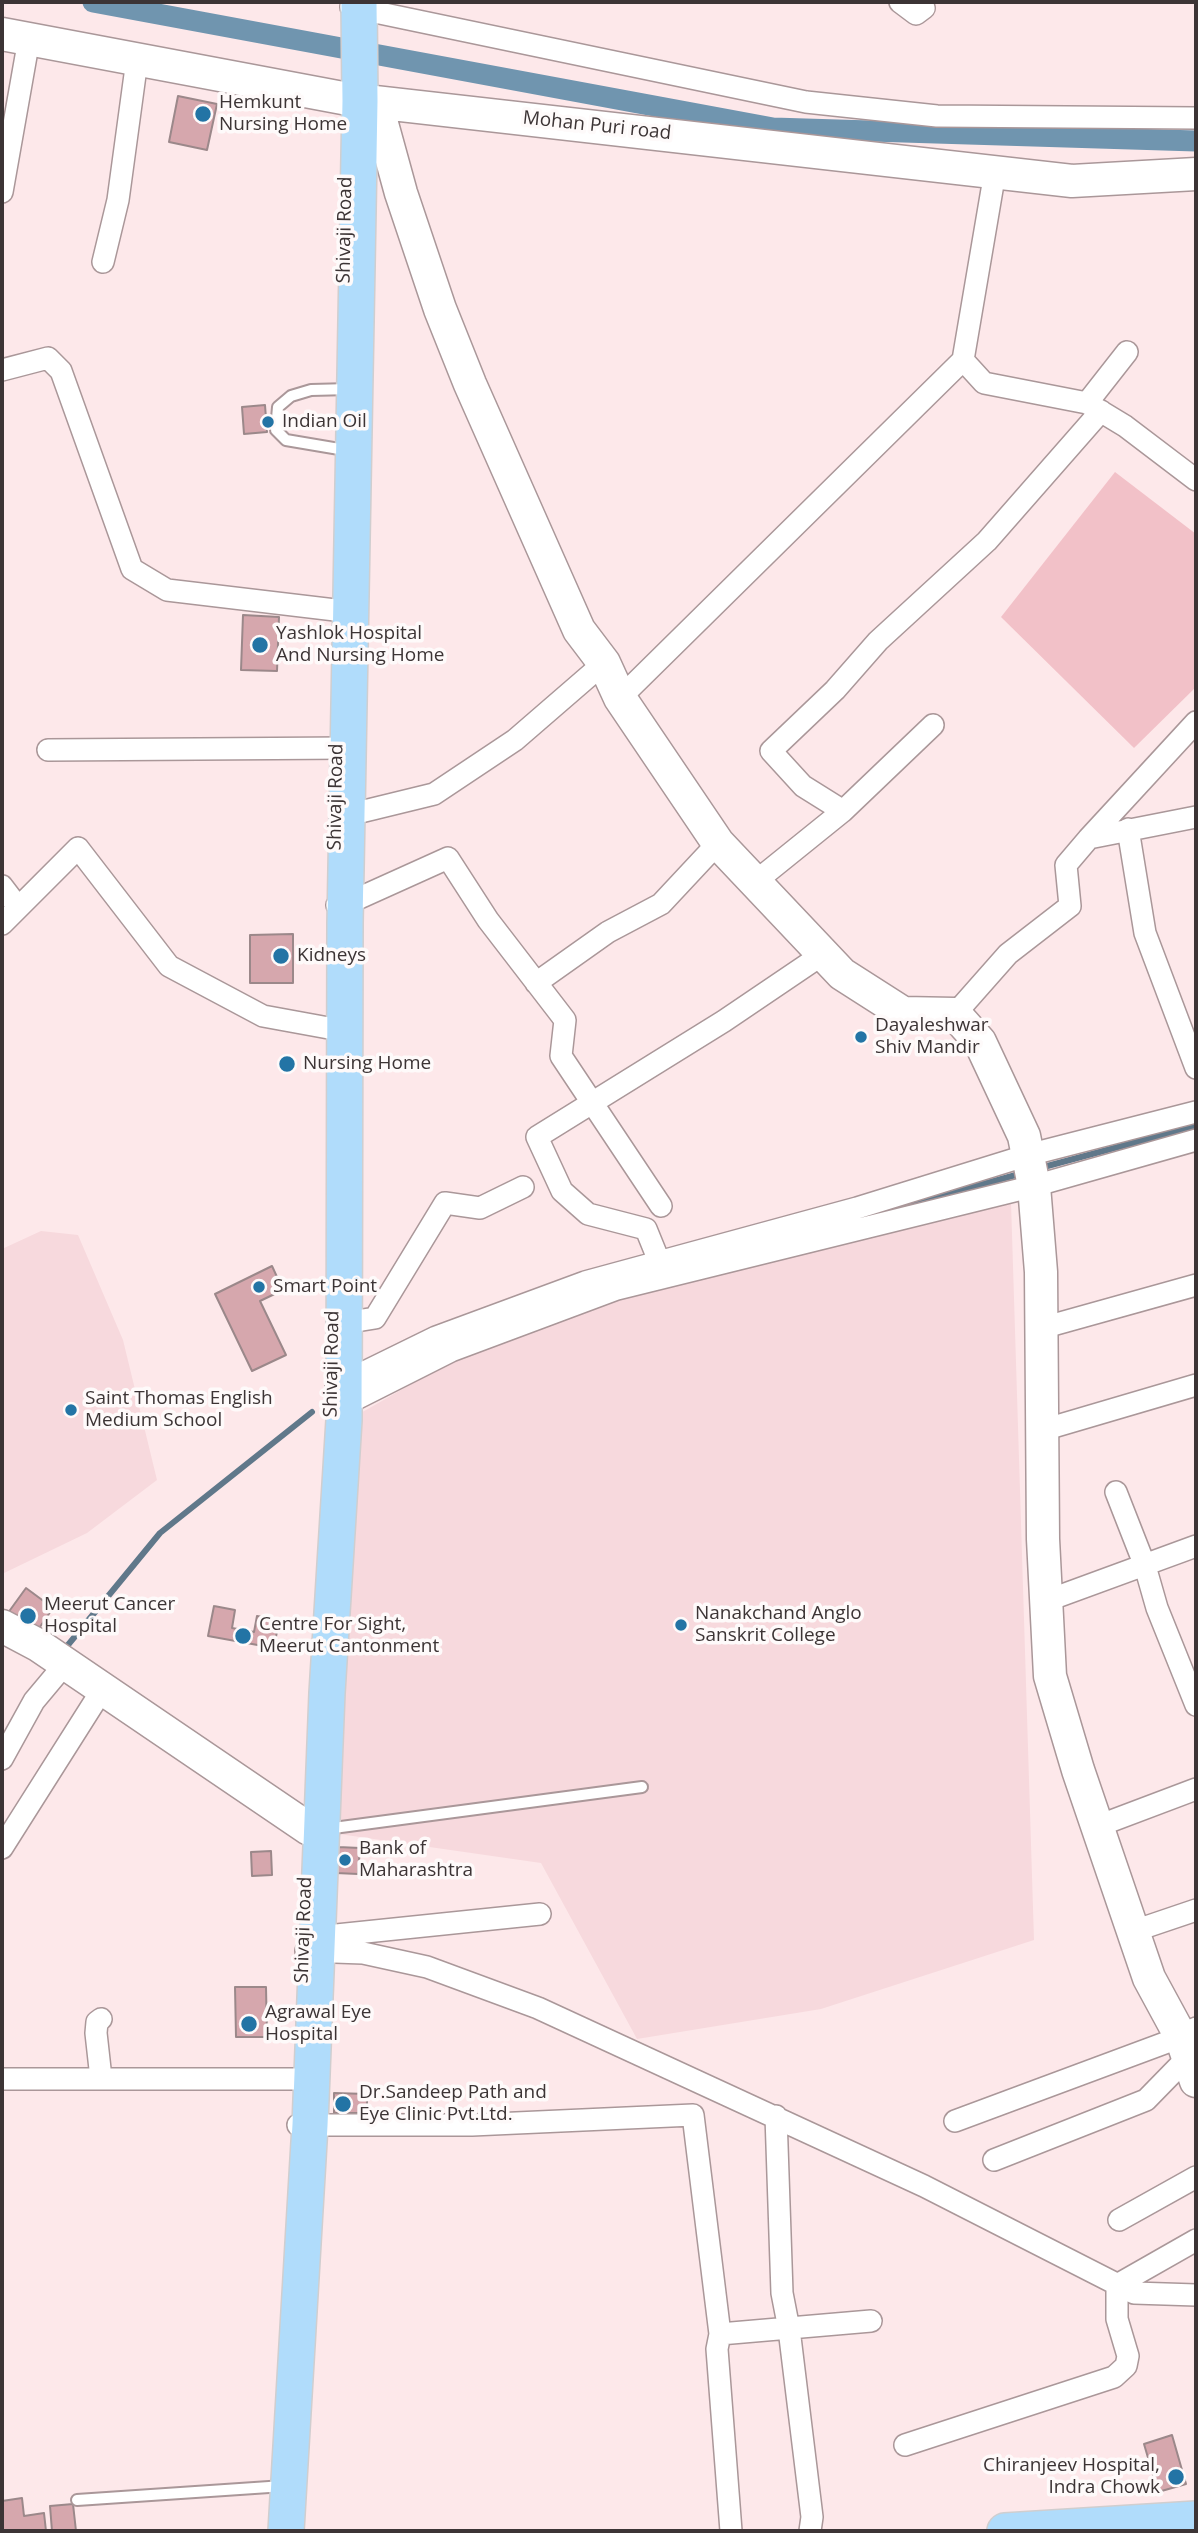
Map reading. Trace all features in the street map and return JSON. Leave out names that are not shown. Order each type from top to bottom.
[{"type":"main road","name":"Shivaji Road","points":[[275,2531],[284,2486],[313,1946],[315,1829],[338,1396],[340,904],[347,389],[358,90],[352,8]]},
{"type":"main road","points":[[340,904],[348,816],[343,748]]},
{"type":"main road","points":[[338,1396],[344,1323],[339,1031]]},
{"type":"main road","points":[[284,2486],[286,2531]]},
{"type":"main road","points":[[1005,2531],[1196,2519]]},
{"type":"street","points":[[900,2],[916,14],[925,8],[922,2]]},
{"type":"street","points":[[352,8],[806,102],[937,116],[1196,118]]},
{"type":"street","points":[[2,192],[15,37]]},
{"type":"street","name":"Mohan Puri road","points":[[15,37],[137,60],[1072,181],[1196,174]]},
{"type":"street","points":[[103,262],[118,200],[137,60]]},
{"type":"street","points":[[358,90],[405,206],[440,309],[470,384],[579,629],[604,663],[620,698],[718,843],[842,974],[903,1013],[955,1014],[980,1042],[1024,1136],[1031,1169],[1042,1328],[1046,1601],[1050,1676],[1149,1978],[1190,2051]]},
{"type":"street","points":[[620,698],[963,360],[995,172]]},
{"type":"street","points":[[843,811],[803,786],[771,751],[835,690],[878,641],[987,541],[1094,407],[1127,352]]},
{"type":"street","points":[[2,370],[48,358],[61,371],[132,569],[167,590],[345,611]]},
{"type":"street","points":[[963,360],[984,383],[1094,407],[1196,480]]},
{"type":"street","points":[[348,816],[434,794],[515,740],[604,663]]},
{"type":"street","points":[[955,1014],[1008,954],[1070,906],[1066,865],[1196,722]]},
{"type":"street","points":[[755,882],[843,811],[933,725]]},
{"type":"street","points":[[48,750],[343,748]]},
{"type":"street","points":[[1089,838],[1196,817]]},
{"type":"street","points":[[1128,829],[1145,933],[1196,1068]]},
{"type":"street","points":[[536,983],[608,932],[661,904],[718,843]]},
{"type":"street","points":[[2,924],[79,848],[169,966],[263,1016],[339,1031]]},
{"type":"street","points":[[340,904],[448,858],[488,920],[565,1020],[561,1056],[660,1206]]},
{"type":"street","points":[[2,886],[18,907]]},
{"type":"street","points":[[659,1261],[646,1229],[588,1214],[562,1191],[537,1137],[594,1105],[823,954]]},
{"type":"street","points":[[338,1396],[617,1289],[1031,1169],[1196,1112]]},
{"type":"street","points":[[338,1396],[436,1337],[502,1311],[659,1261],[857,1208],[1031,1169],[1196,1140]]},
{"type":"street","points":[[344,1323],[375,1318],[445,1203],[480,1208],[523,1187]]},
{"type":"street","points":[[1042,1328],[1196,1285]]},
{"type":"street","points":[[1043,1430],[1196,1385]]},
{"type":"street","points":[[1116,1492],[1145,1566],[1157,1608],[1196,1705]]},
{"type":"street","points":[[1046,1601],[1196,1546]]},
{"type":"street","points":[[2,1626],[55,1656],[102,1690],[315,1829]]},
{"type":"street","points":[[2,1759],[55,1656]]},
{"type":"street","points":[[2,1848],[102,1690]]},
{"type":"street","points":[[1098,1826],[1196,1789]]},
{"type":"street","points":[[1134,1931],[1196,1910]]},
{"type":"street","points":[[313,1946],[540,1914]]},
{"type":"street","points":[[313,1946],[428,1967],[538,2008],[924,2186],[1134,2293],[1196,2295]]},
{"type":"street","points":[[101,2019],[97,2022],[96,2033],[101,2078]]},
{"type":"street","points":[[955,2121],[1190,2051]]},
{"type":"street","points":[[994,2160],[1146,2100],[1190,2051]]},
{"type":"street","points":[[2,2079],[305,2079]]},
{"type":"street","points":[[303,2125],[472,2125],[694,2115],[720,2334],[717,2348],[731,2531]]},
{"type":"street","points":[[776,2116],[782,2293],[789,2329],[812,2517],[810,2531]]},
{"type":"street","points":[[1119,2220],[1196,2177]]},
{"type":"street","points":[[1117,2285],[1196,2240]]},
{"type":"street","points":[[905,2445],[1114,2377],[1126,2366],[1128,2356],[1116,2319],[1117,2285]]},
{"type":"street","points":[[720,2334],[871,2321]]},
{"type":"lane","points":[[347,389],[311,390],[291,396],[278,407],[276,430],[286,440],[347,450]]},
{"type":"lane","points":[[315,1829],[642,1787]]},
{"type":"lane","points":[[77,2500],[284,2486]]},
{"type":"shaded area","points":[[1115,472],[1196,534],[1196,687],[1134,748],[1001,617]]},
{"type":"shaded area","name":"Nanakchand Anglo Sanskrit College","points":[[1011,1202],[1034,1940],[821,2009],[637,2039],[541,1863],[325,1832],[352,1418],[457,1358],[633,1293]]},
{"type":"shaded area","name":"Saint Thomas English Medium School","points":[[41,1231],[78,1235],[123,1340],[157,1480],[87,1533],[2,1574],[2,1249]]},
{"type":"building","points":[[178,96],[217,104],[207,150],[169,142]]},
{"type":"building","points":[[265,405],[267,432],[244,434],[242,407]]},
{"type":"building","points":[[243,615],[279,617],[277,671],[241,670]]},
{"type":"building","points":[[293,934],[293,983],[250,983],[250,935]]},
{"type":"building","points":[[272,1266],[283,1290],[260,1301],[286,1355],[252,1371],[215,1294]]},
{"type":"building","points":[[26,1588],[53,1608],[33,1637],[5,1617]]},
{"type":"building","points":[[214,1606],[235,1610],[232,1628],[254,1632],[257,1616],[279,1620],[274,1648],[208,1636]]},
{"type":"building","points":[[338,1847],[360,1848],[358,1874],[336,1873]]},
{"type":"building","points":[[271,1851],[272,1875],[252,1876],[251,1852]]},
{"type":"building","points":[[235,1987],[266,1987],[267,2037],[236,2037]]},
{"type":"building","points":[[334,2093],[367,2094],[367,2113],[334,2113]]},
{"type":"building","points":[[1172,2435],[1186,2484],[1158,2492],[1144,2444]]},
{"type":"building","points":[[22,2498],[24,2516],[44,2513],[46,2531],[2,2531],[2,2501]]},
{"type":"building","points":[[73,2504],[76,2531],[52,2531],[50,2506]]},
{"type":"waterway","points":[[93,2],[773,128],[1196,141]]},
{"type":"waterway","points":[[1040,1168],[1196,1126]]},
{"type":"waterway","points":[[868,1216],[1023,1173]]},
{"type":"waterway","points":[[63,1651],[160,1533],[312,1412]]},
{"type":"place","name":"Hemkunt Nursing Home","points":[[203,114]]},
{"type":"place","name":"Indian Oil","points":[[268,422]]},
{"type":"place","name":"Yashlok Hospital And Nursing Home","points":[[260,645]]},
{"type":"place","name":"Kidneys","points":[[281,956]]},
{"type":"place","name":"Dayaleshwar Shiv Mandir","points":[[861,1037]]},
{"type":"place","name":"Nursing Home","points":[[287,1064]]},
{"type":"place","name":"Smart Point","points":[[259,1287]]},
{"type":"place","name":"Saint Thomas English Medium School","points":[[71,1410]]},
{"type":"place","name":"Meerut Cancer Hospital","points":[[28,1616]]},
{"type":"place","name":"Nanakchand Anglo Sanskrit College","points":[[681,1625]]},
{"type":"place","name":"Centre For Sight, Meerut Cantonment","points":[[243,1636]]},
{"type":"place","name":"Bank of Maharashtra","points":[[345,1860]]},
{"type":"place","name":"Agrawal Eye Hospital","points":[[249,2024]]},
{"type":"place","name":"Dr.Sandeep Path and Eye Clinic Pvt.Ltd.","points":[[343,2104]]},
{"type":"place","name":"Chiranjeev Hospital, Indra Chowk","points":[[1176,2477]]}]
